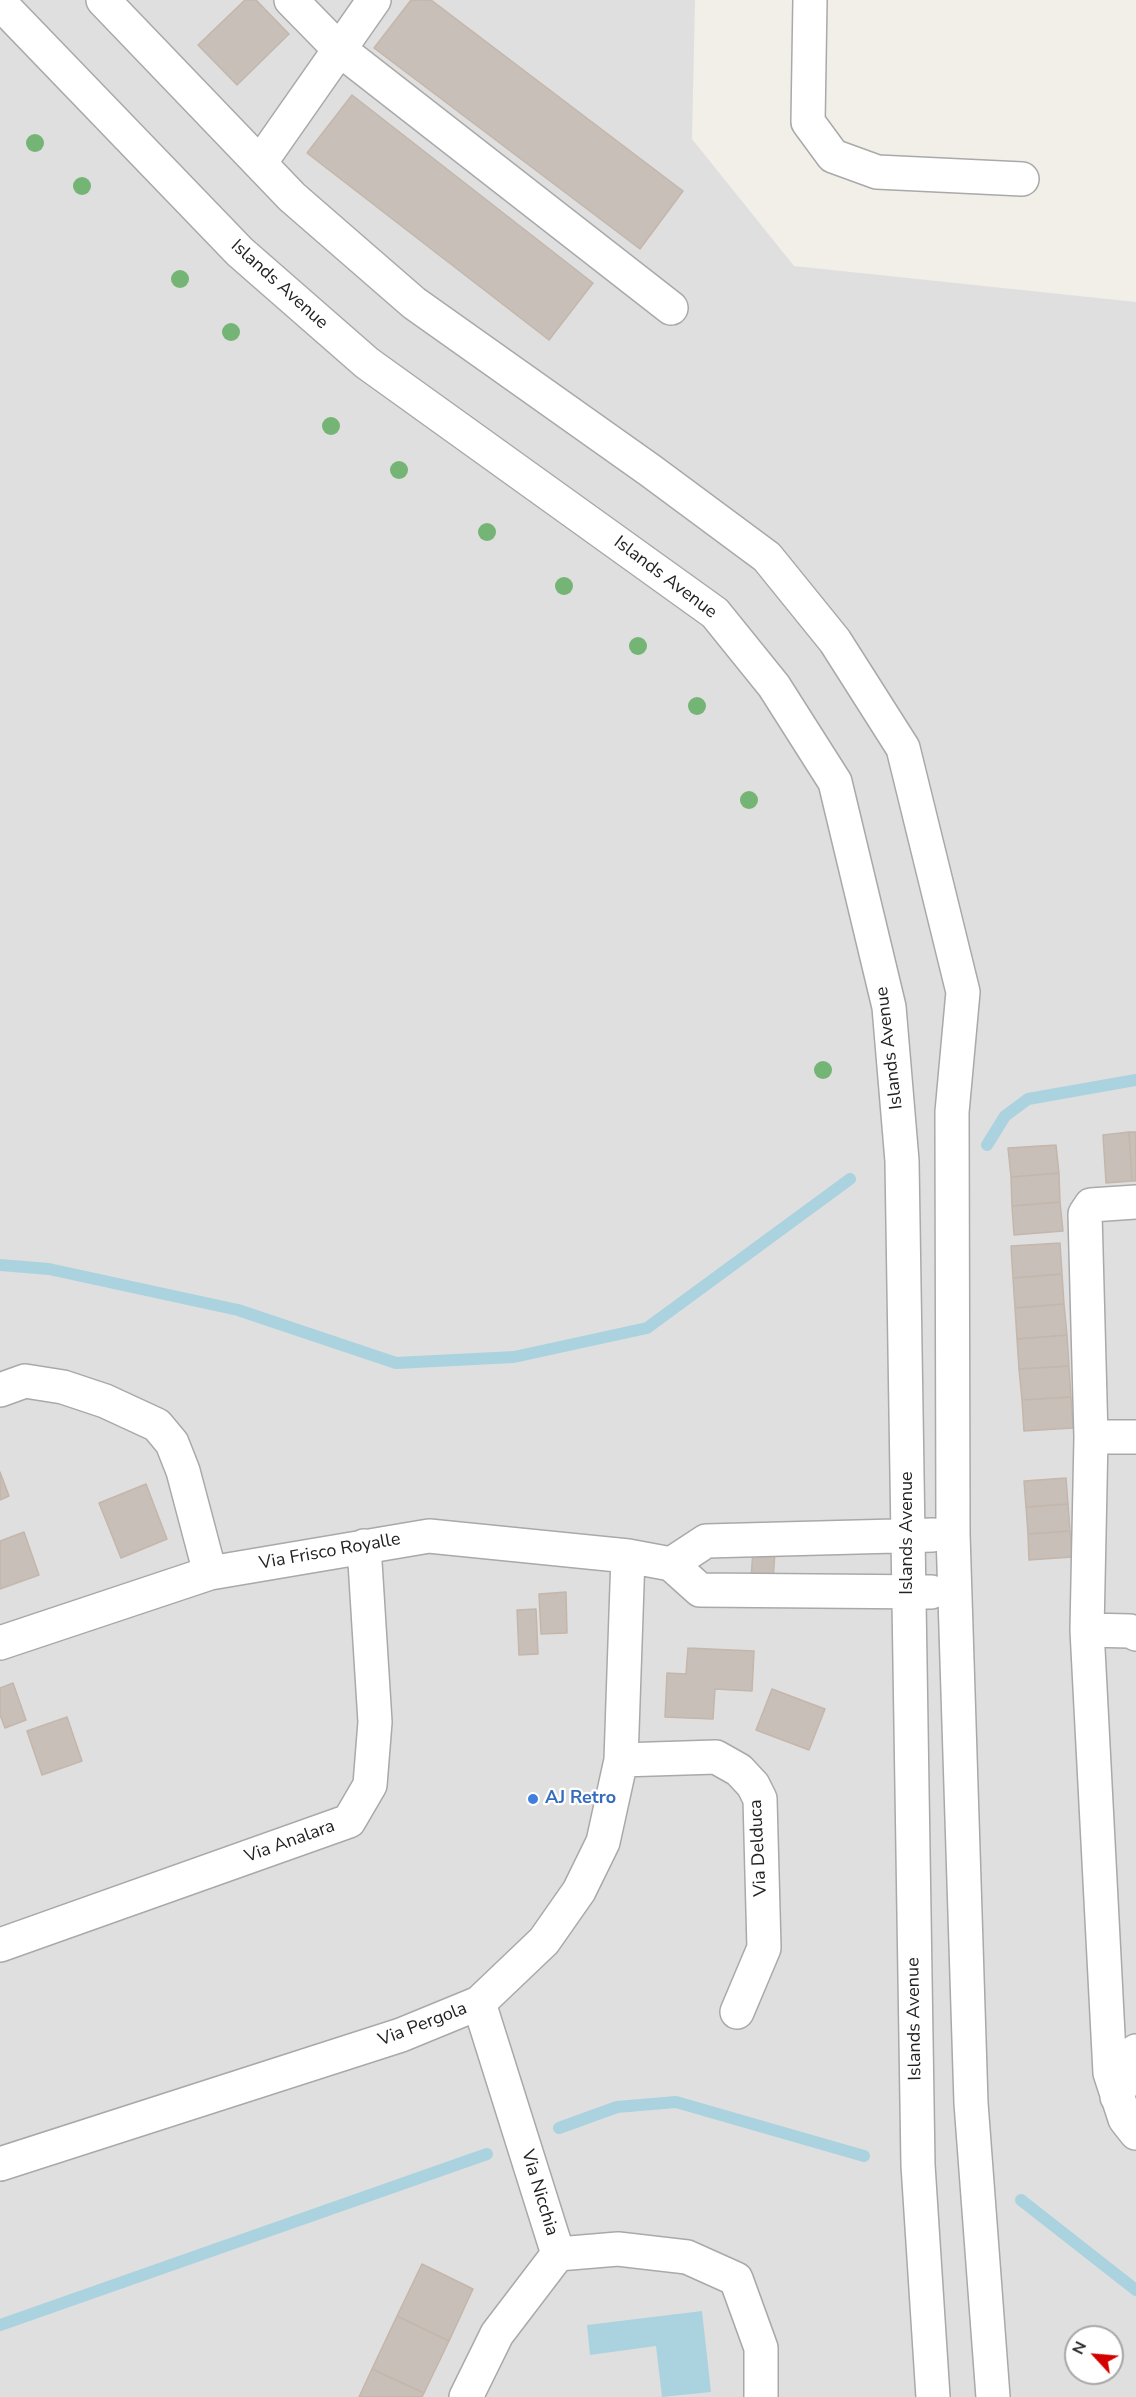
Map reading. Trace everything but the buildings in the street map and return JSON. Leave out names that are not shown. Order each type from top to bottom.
[{"type":"street","points":[[103,0],[292,197],[414,303],[651,471],[767,557],[836,641],[903,748],[963,992],[952,1112],[952,1534],[956,1590],[971,2103],[993,2397]]},
{"type":"street","points":[[291,0],[339,49],[671,308]]},
{"type":"street","points":[[260,163],[374,0]]},
{"type":"street","points":[[810,0],[808,122],[833,156],[877,172],[1022,179]]},
{"type":"street","name":"Islands Avenue","points":[[0,3],[240,252],[367,363],[715,613],[774,686],[835,782],[889,1007],[902,1161],[910,1536],[918,2165],[933,2397]]},
{"type":"street","points":[[1136,1202],[1091,1204],[1085,1214],[1091,1437],[1087,1630],[1110,2073],[1125,2119],[1136,2133]]},
{"type":"street","points":[[0,1390],[25,1381],[63,1387],[105,1401],[157,1425],[172,1443],[183,1471],[210,1573]]},
{"type":"street","points":[[1091,1437],[1136,1437]]},
{"type":"street","points":[[952,1534],[706,1541],[671,1564],[700,1590],[909,1593],[956,1590]]},
{"type":"street","name":"Via Frisco Royalle","points":[[0,1643],[210,1573],[429,1536],[628,1556],[671,1564]]},
{"type":"street","name":"Via Analara","points":[[0,1945],[349,1821],[370,1785],[375,1722],[364,1546]]},
{"type":"street","name":"Via Pergola","points":[[0,2164],[401,2035],[479,2003],[544,1941],[579,1891],[603,1842],[621,1760],[628,1556]]},
{"type":"street","points":[[1087,1630],[1130,1631],[1136,1634]]},
{"type":"street","name":"Via Delduca","points":[[621,1760],[716,1757],[738,1770],[753,1785],[760,1799],[764,1948],[737,2012]]},
{"type":"street","name":"Via Nicchia","points":[[466,2397],[497,2334],[558,2254],[479,2003]]},
{"type":"street","points":[[1117,2097],[1136,2051]]},
{"type":"street","points":[[558,2254],[618,2249],[687,2257],[736,2279],[761,2348],[761,2397]]},
{"type":"shaded area","points":[[0,0],[695,0],[692,139],[794,266],[1136,302],[1136,2397],[0,2397]]},
{"type":"water","points":[[702,2311],[711,2392],[662,2397],[656,2346],[590,2355],[587,2325]]},
{"type":"waterway","points":[[987,1145],[1005,1116],[1028,1099],[1136,1080]]},
{"type":"waterway","points":[[0,1265],[49,1269],[238,1310],[396,1363],[514,1357],[647,1328],[850,1179]]},
{"type":"waterway","points":[[559,2128],[617,2107],[676,2102],[864,2156]]},
{"type":"waterway","points":[[0,2325],[487,2154]]},
{"type":"waterway","points":[[1021,2200],[1136,2290]]},
{"type":"place","name":"AJ Retro","points":[[533,1799]]}]
